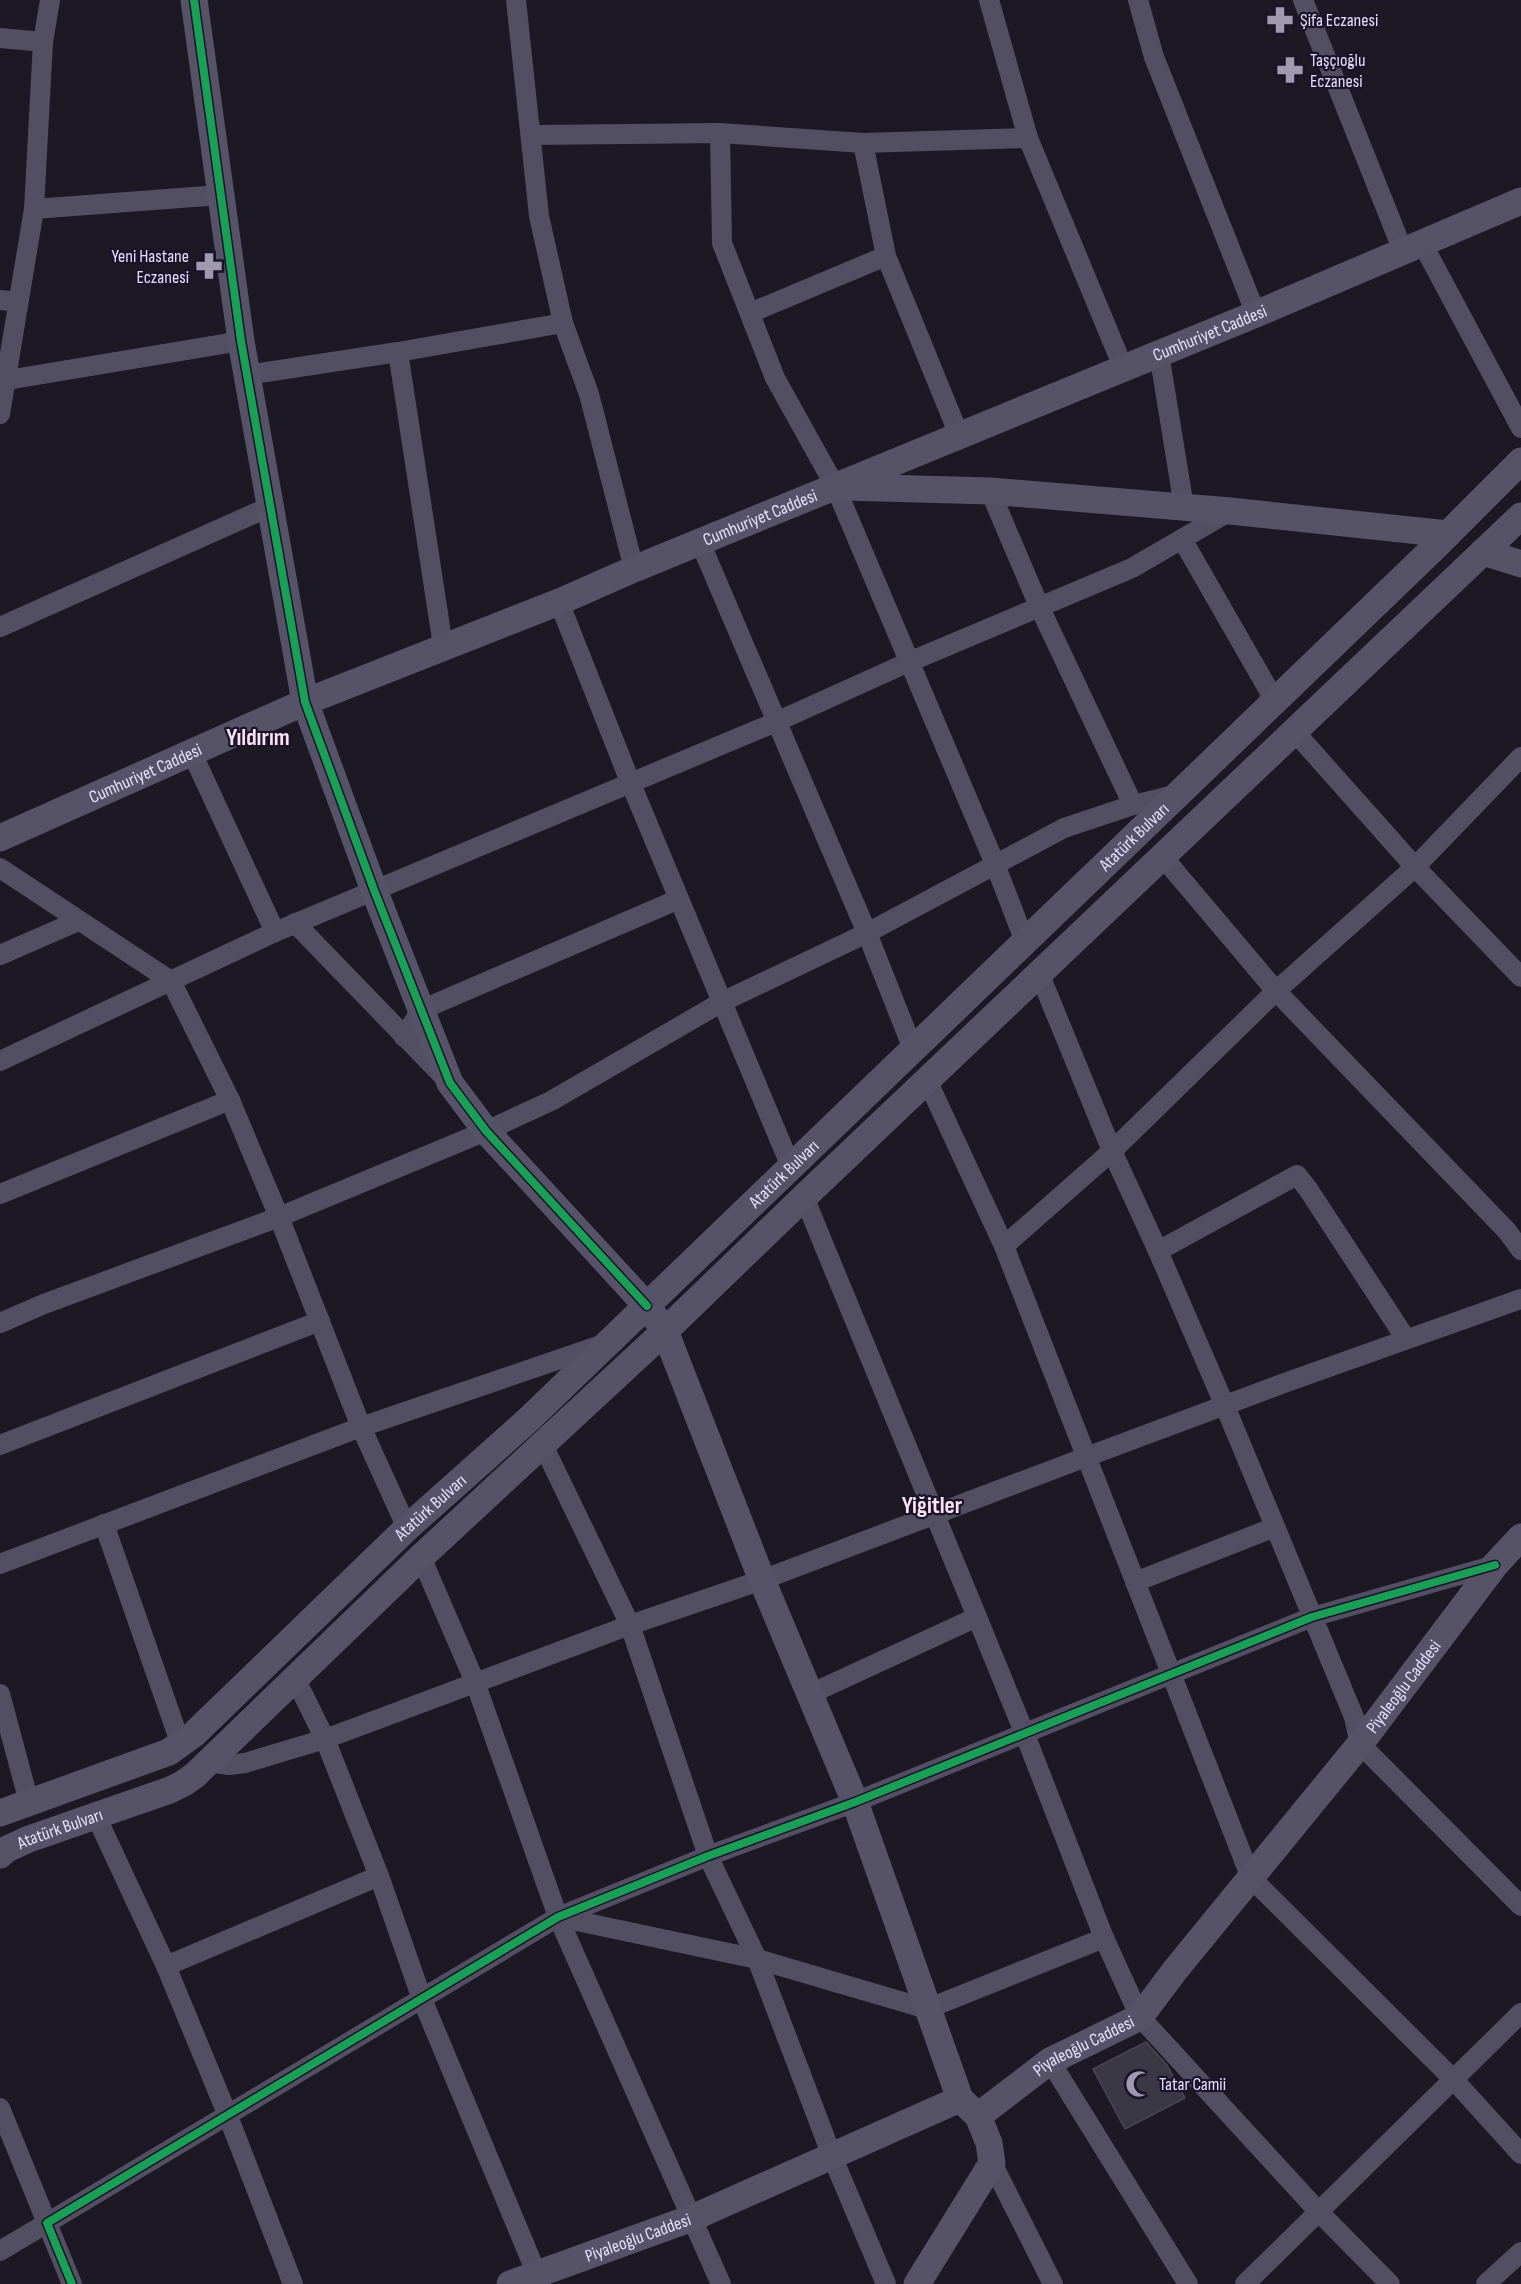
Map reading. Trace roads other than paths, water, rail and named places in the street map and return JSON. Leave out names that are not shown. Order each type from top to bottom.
[{"type":"main road","points":[[194,0],[241,341],[305,702],[374,890],[450,1083],[486,1131],[647,1306],[665,1331],[762,1580],[855,1802],[927,2009],[969,2108],[989,2143],[992,2163],[917,2284]]},
{"type":"main road","name":"Cumhuriyet Caddesi","points":[[0,838],[305,702],[559,602],[1159,352],[1256,314],[1521,201]]},
{"type":"main road","name":"Atatürk Bulvarı","points":[[0,1813],[169,1752],[181,1745],[407,1528],[528,1420],[1025,942],[1140,814],[1179,794],[1521,461]]},
{"type":"main road","points":[[835,486],[990,491],[1230,511],[1448,534]]},
{"type":"main road","name":"Atatürk Bulvarı","points":[[0,1855],[29,1839],[184,1783],[208,1762],[421,1557],[665,1331],[1521,516]]},
{"type":"main road","points":[[1483,552],[1521,564]]},
{"type":"main road","points":[[1275,701],[1294,731]]},
{"type":"main road","points":[[1140,814],[1162,856]]},
{"type":"main road","points":[[1025,942],[1039,973]]},
{"type":"main road","points":[[914,1049],[927,1080]]},
{"type":"main road","points":[[791,1167],[804,1197]]},
{"type":"main road","points":[[528,1420],[543,1445]]},
{"type":"main road","points":[[407,1528],[421,1557]]},
{"type":"main road","name":"Piyaleoğlu Caddesi","points":[[510,2284],[539,2279],[693,2218],[832,2156],[969,2108],[1050,2061],[1140,2017],[1176,1969],[1360,1744],[1495,1565],[1521,1537]]},
{"type":"main road","points":[[274,1656],[295,1678]]},
{"type":"main road","points":[[181,1745],[208,1762]]},
{"type":"street","points":[[0,414],[7,380],[9,301],[34,209],[43,42],[50,0]]},
{"type":"street","points":[[516,0],[539,216],[564,323],[589,394],[634,569]]},
{"type":"street","points":[[990,0],[1029,138],[1123,367]]},
{"type":"street","points":[[1138,0],[1154,57],[1256,314]]},
{"type":"street","points":[[1303,0],[1412,247],[1521,428]]},
{"type":"street","points":[[0,38],[43,42]]},
{"type":"street","points":[[532,135],[720,133],[863,143],[1029,138]]},
{"type":"street","points":[[720,133],[722,243],[775,378],[835,486],[995,864],[1025,942]]},
{"type":"street","points":[[863,143],[886,256],[959,435]]},
{"type":"street","points":[[34,209],[220,195]]},
{"type":"street","points":[[750,313],[886,256]]},
{"type":"street","points":[[247,375],[564,323]]},
{"type":"street","points":[[7,380],[241,341]]},
{"type":"street","points":[[398,352],[443,646]]},
{"type":"street","points":[[1159,352],[1184,507]]},
{"type":"street","points":[[0,1323],[44,1304],[279,1216],[486,1131],[551,1101],[722,1002],[867,933],[1064,828],[1140,814],[1039,606],[990,491]]},
{"type":"street","points":[[0,627],[269,507]]},
{"type":"street","points":[[0,1061],[274,932],[776,722],[909,662],[1132,568],[1230,511]]},
{"type":"street","points":[[1483,552],[1521,532]]},
{"type":"street","points":[[1182,539],[1275,701]]},
{"type":"street","points":[[700,542],[867,933],[914,1049]]},
{"type":"street","points":[[559,602],[631,783],[791,1167]]},
{"type":"street","points":[[1294,731],[1415,867],[1518,969]]},
{"type":"street","points":[[192,753],[274,932]]},
{"type":"street","points":[[1004,1246],[1112,1150],[1276,991],[1415,867],[1521,756]]},
{"type":"street","points":[[1162,856],[1276,991],[1507,1231],[1521,1250]]},
{"type":"street","points":[[0,868],[171,981],[230,1100],[279,1216],[361,1427],[407,1528]]},
{"type":"street","points":[[404,1037],[421,1010],[679,898]]},
{"type":"street","points":[[0,955],[78,921]]},
{"type":"street","points":[[296,923],[450,1083]]},
{"type":"street","points":[[1039,973],[1112,1150],[1225,1406],[1354,1717],[1360,1744],[1521,1906]]},
{"type":"street","points":[[927,1080],[1004,1246],[1251,1878],[1453,2079],[1521,2154]]},
{"type":"street","points":[[0,1194],[230,1100]]},
{"type":"street","points":[[1158,1251],[1297,1175],[1406,1339]]},
{"type":"street","points":[[804,1197],[1024,1732],[1104,1938],[1140,2017],[1319,2212],[1390,2284]]},
{"type":"street","points":[[208,1762],[228,1765],[245,1763],[325,1739],[630,1625],[762,1580],[1086,1456],[1521,1299]]},
{"type":"street","points":[[0,1445],[320,1321]]},
{"type":"street","points":[[0,1564],[361,1427],[609,1342]]},
{"type":"street","points":[[543,1445],[630,1625],[708,1856],[757,1959],[832,2156],[885,2284]]},
{"type":"street","points":[[104,1524],[181,1745]]},
{"type":"street","points":[[1135,1582],[1275,1527]]},
{"type":"street","points":[[421,1557],[475,1682],[558,1917],[721,2284]]},
{"type":"street","points":[[0,2251],[558,1917],[708,1856],[855,1802],[1312,1617],[1495,1565]]},
{"type":"street","points":[[810,1694],[977,1617]]},
{"type":"street","points":[[295,1678],[325,1739],[379,1876],[422,1999],[539,2279]]},
{"type":"street","points":[[0,1694],[29,1802]]},
{"type":"street","points":[[96,1816],[166,1966],[228,2116],[293,2284]]},
{"type":"street","points":[[166,1966],[379,1876]]},
{"type":"street","points":[[558,1917],[757,1959],[927,2009],[1104,1938]]},
{"type":"street","points":[[1245,2284],[1521,2013]]},
{"type":"street","points":[[1050,2061],[1188,2284]]},
{"type":"street","points":[[0,2108],[72,2284]]},
{"type":"street","points":[[992,2163],[1053,2284]]},
{"type":"street","points":[[1486,2284],[1521,2252]]},
{"type":"place","name":"Şifa Eczanesi","points":[[1280,20]]},
{"type":"place","name":"Taşçıoğlu Eczanesi","points":[[1290,70]]},
{"type":"place","name":"Yeni Hastane Eczanesi","points":[[209,266]]},
{"type":"place","name":"Tatar Camii","points":[[1139,2084]]},
{"type":"district","name":"Yıldırım","points":[[258,737]]},
{"type":"district","name":"Yiğitler","points":[[932,1505]]}]
